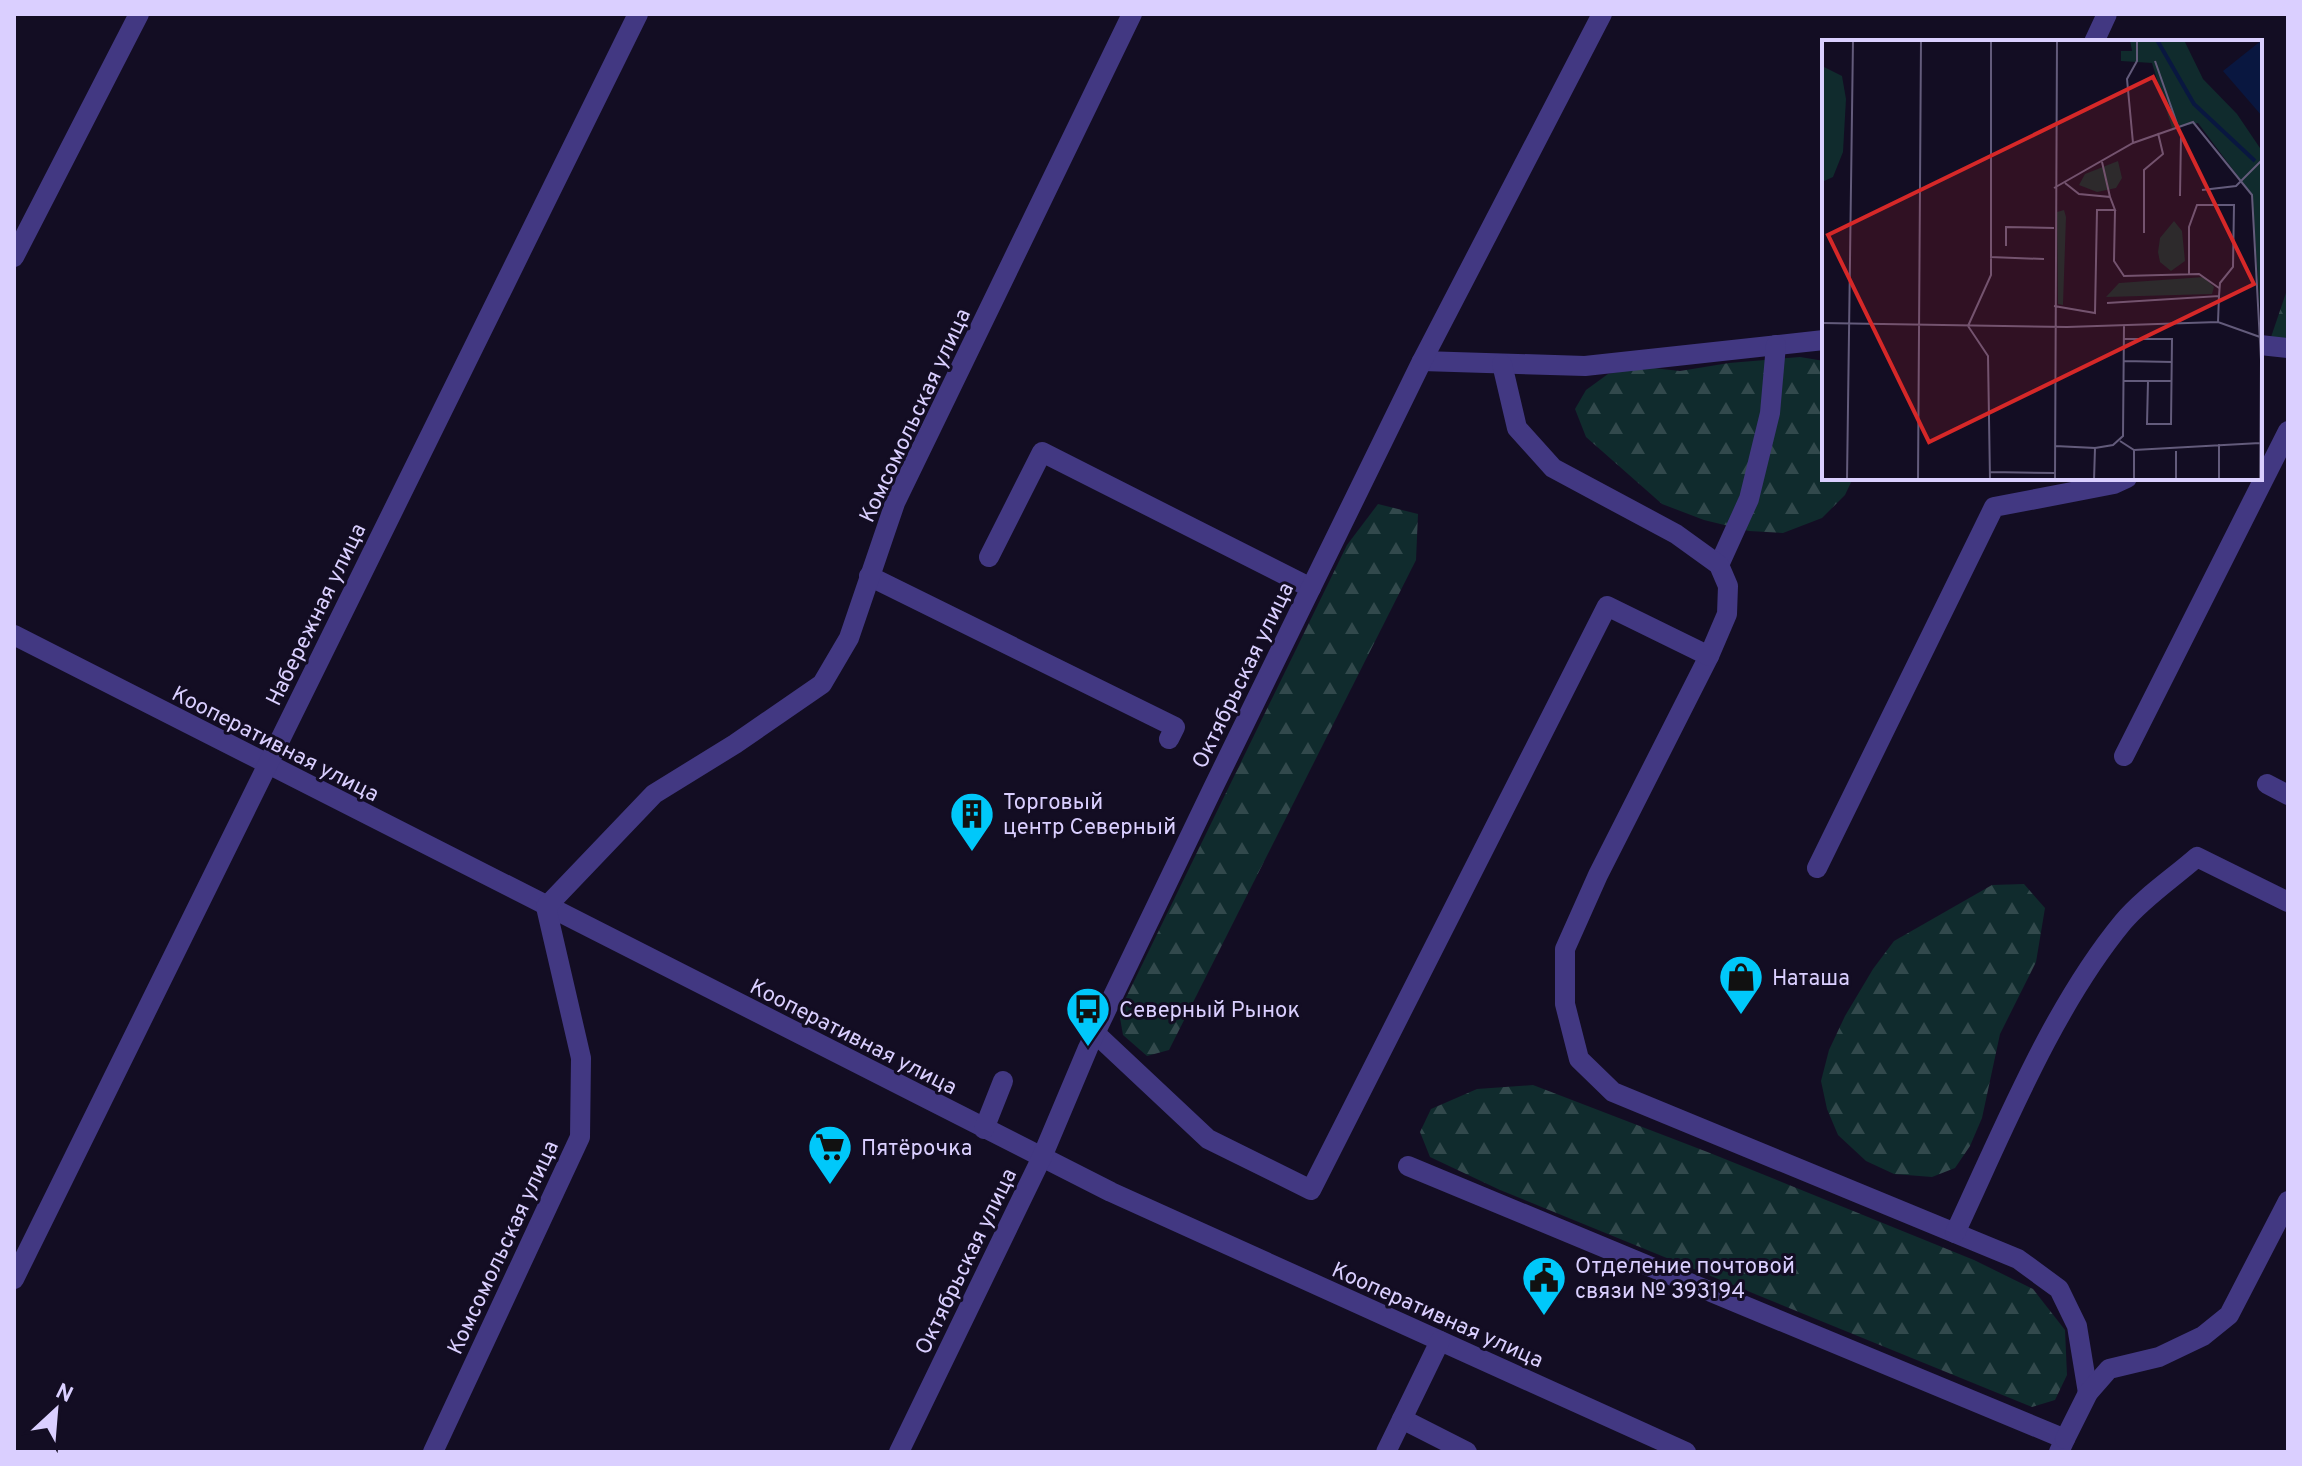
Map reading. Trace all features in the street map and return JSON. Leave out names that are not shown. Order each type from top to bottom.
[{"type":"street","points":[[14,257],[139,14]]},
{"type":"street","name":"Набережная улица","points":[[14,1279],[638,14]]},
{"type":"street","name":"Комсомольская улица","points":[[433,1452],[580,1137],[581,1058],[546,907],[654,794],[735,744],[822,684],[849,638],[895,503],[1132,14]]},
{"type":"street","name":"Октябрьская улица","points":[[899,1452],[1042,1157],[1095,1033],[1311,588],[1422,361],[1602,14]]},
{"type":"street","points":[[2095,40],[2107,14]]},
{"type":"street","points":[[1422,361],[1585,366],[1822,340]]},
{"type":"street","points":[[1719,565],[1749,499],[1770,413],[1776,345]]},
{"type":"street","points":[[2262,345],[2288,348]]},
{"type":"street","points":[[1502,364],[1517,428],[1553,468],[1676,534],[1719,565],[1728,586],[1727,614],[1709,656],[1598,875],[1565,949],[1565,1004],[1579,1059],[1613,1092],[2018,1259],[2059,1289],[2077,1326],[2088,1393]]},
{"type":"street","points":[[2124,756],[2288,431]]},
{"type":"street","points":[[989,557],[1042,452],[1311,588]]},
{"type":"street","points":[[1817,868],[1994,507],[2123,480]]},
{"type":"street","points":[[869,576],[1175,727],[1169,739]]},
{"type":"street","points":[[1095,1033],[1208,1139],[1311,1190],[1607,606],[1709,656]]},
{"type":"street","name":"Кооперативная улица","points":[[14,635],[1111,1192],[1686,1452]]},
{"type":"street","points":[[2267,784],[2288,795]]},
{"type":"street","points":[[1955,1233],[2027,1079],[2090,964],[2126,919],[2197,857],[2288,902]]},
{"type":"street","points":[[984,1129],[1003,1081]]},
{"type":"street","points":[[1408,1166],[2062,1446],[2088,1393],[2109,1369],[2170,1352],[2203,1336],[2229,1315],[2288,1201]]},
{"type":"street","points":[[1386,1452],[1440,1341]]},
{"type":"street","points":[[1402,1419],[1467,1452]]},
{"type":"green space","points":[[2288,287],[2288,348],[2268,346]]},
{"type":"green space","points":[[1800,357],[1822,361],[1822,480],[1852,480],[1845,495],[1822,518],[1783,533],[1749,531],[1704,520],[1662,504],[1586,437],[1575,409],[1586,390],[1608,374],[1644,367],[1680,371]]},
{"type":"green space","points":[[1378,504],[1418,514],[1416,560],[1169,1050],[1147,1056],[1123,1035],[1119,1012],[1347,545]]},
{"type":"green space","points":[[2024,884],[2045,908],[2036,962],[2000,1034],[1982,1118],[1970,1146],[1955,1168],[1932,1177],[1894,1174],[1866,1161],[1838,1135],[1827,1109],[1821,1081],[1829,1050],[1845,1016],[1894,941],[1992,885]]},
{"type":"green space","points":[[1533,1085],[1974,1260],[2033,1289],[2065,1330],[2067,1375],[2055,1400],[2032,1407],[1500,1190],[1430,1157],[1420,1132],[1431,1109],[1477,1089]]},
{"type":"place","name":"Торговый центр Северный","points":[[972,853]]},
{"type":"place","name":"Наташа","points":[[1741,1016]]},
{"type":"place","name":"Северный Рынок","points":[[1088,1048]]},
{"type":"place","name":"Пятёрочка","points":[[830,1186]]},
{"type":"place","name":"Отделение почтовой связи № 393194","points":[[1544,1317]]}]
